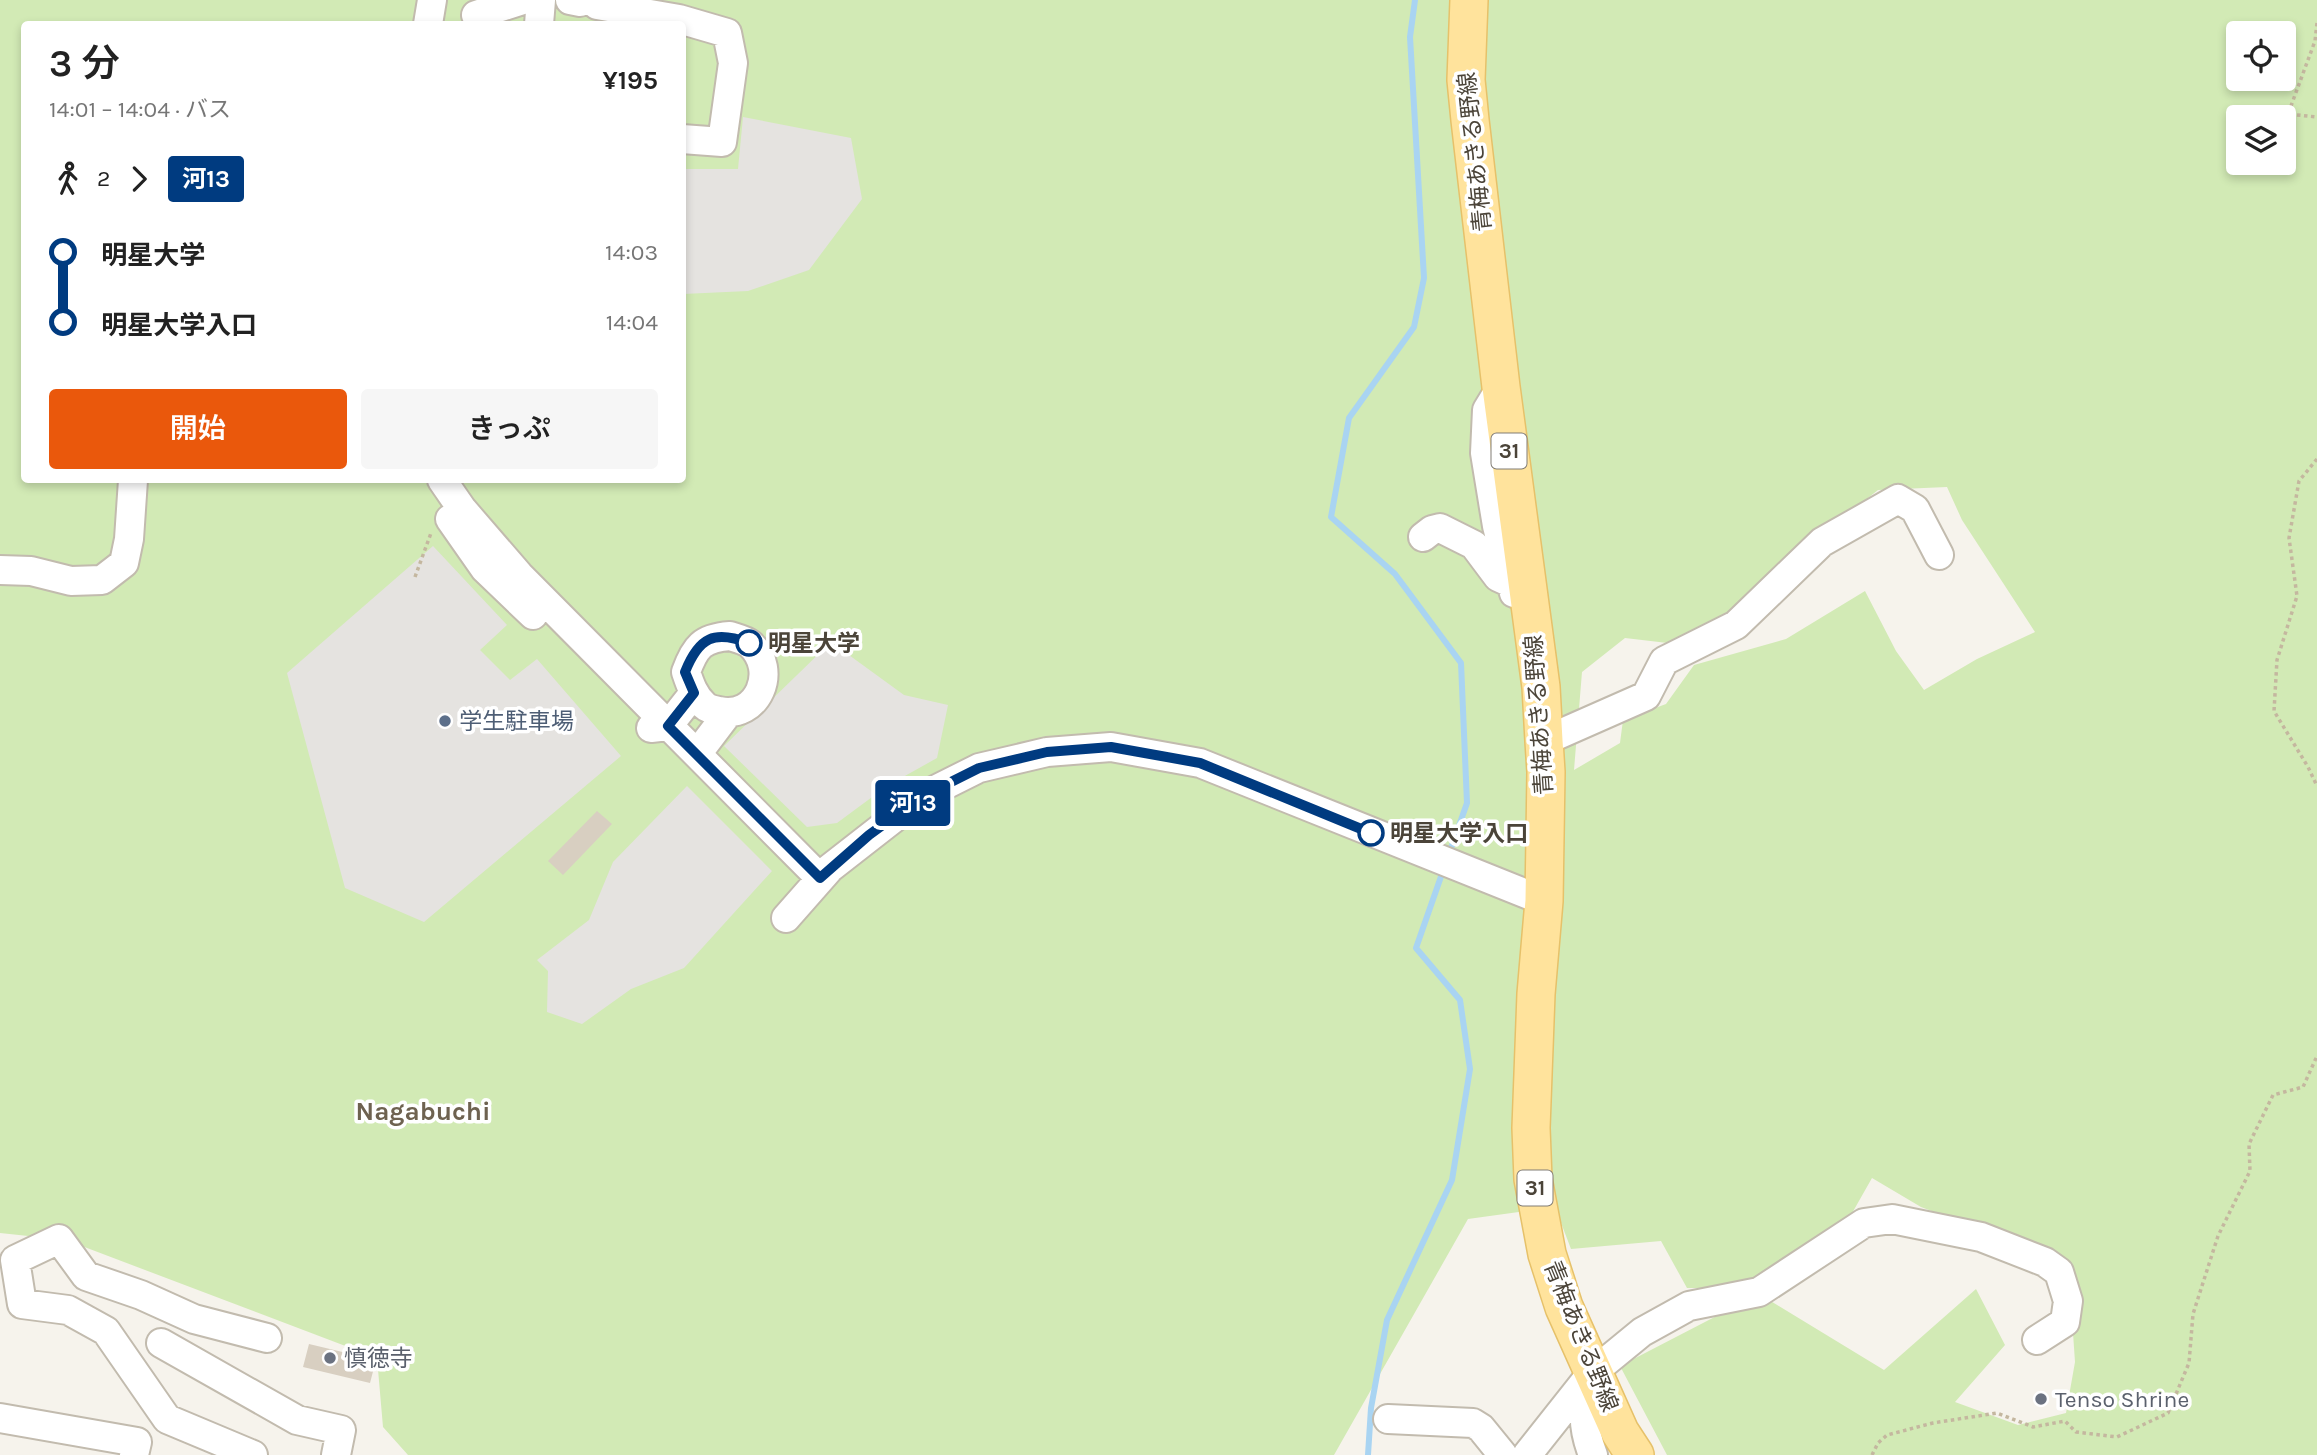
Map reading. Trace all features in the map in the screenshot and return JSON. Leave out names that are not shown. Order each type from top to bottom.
[{"type":"main road","name":"青梅あきる野線","points":[[1469,0],[1466,80],[1501,387],[1541,687],[1546,772],[1544,901],[1536,994],[1531,1128],[1533,1179],[1547,1254],[1564,1307],[1620,1432],[1635,1455]]},
{"type":"street","points":[[428,21],[432,0]]},
{"type":"street","points":[[446,21],[449,0]]},
{"type":"street","points":[[476,15],[523,0]]},
{"type":"street","points":[[539,21],[541,0]]},
{"type":"street","points":[[583,2],[627,5],[686,21]]},
{"type":"street","points":[[686,21],[727,33],[733,63],[722,142],[686,139]]},
{"type":"street","points":[[1501,387],[1487,410],[1485,453],[1497,526],[1522,625],[1534,635]]},
{"type":"street","points":[[0,570],[31,571],[71,581],[102,580],[124,563],[130,539],[133,483]]},
{"type":"street","points":[[426,483],[485,569],[651,729],[668,726],[694,693]]},
{"type":"street","points":[[444,483],[462,509],[519,575],[820,878]]},
{"type":"street","points":[[1544,741],[1646,696],[1664,661],[1736,625],[1822,542],[1898,499],[1915,509],[1938,555]]},
{"type":"street","points":[[1423,537],[1440,528],[1474,545],[1499,578],[1511,583]]},
{"type":"street","points":[[730,636],[749,643],[764,663],[765,681],[746,709],[728,713],[706,708],[694,693],[685,672],[693,652],[710,637],[730,636]]},
{"type":"street","points":[[697,754],[728,713]]},
{"type":"street","points":[[786,918],[820,878],[869,835],[921,797],[979,768],[1047,752],[1111,747],[1200,763],[1544,901]]},
{"type":"street","points":[[1527,1455],[1592,1373],[1642,1332],[1689,1306],[1759,1292],[1864,1223],[1892,1219],[1981,1237],[2045,1262],[2059,1272],[2068,1301],[2065,1322],[2037,1340]]},
{"type":"street","points":[[253,1455],[167,1419],[106,1331],[68,1310],[22,1304],[15,1260],[59,1239],[86,1276],[141,1295],[194,1320],[267,1338]]},
{"type":"street","points":[[162,1343],[297,1420],[341,1430],[336,1455]]},
{"type":"street","points":[[1592,1373],[1583,1415],[1587,1440],[1593,1455]]},
{"type":"street","points":[[0,1418],[135,1449]]},
{"type":"street","points":[[1388,1419],[1473,1423],[1480,1427],[1503,1455]]},
{"type":"path","points":[[2317,23],[2315,41],[2288,114],[2317,117]]},
{"type":"path","points":[[2317,459],[2299,481],[2289,538],[2297,596],[2277,660],[2274,711],[2308,766],[2317,786]]},
{"type":"path","points":[[415,577],[434,525]]},
{"type":"path","points":[[1872,1455],[1878,1443],[1887,1435],[1933,1423],[1997,1413],[2034,1426],[2066,1421],[2076,1432],[2116,1437],[2168,1413],[2189,1363],[2193,1314],[2218,1236],[2250,1171],[2249,1144],[2273,1095],[2303,1087],[2317,1056]]},
{"type":"green space","points":[[0,0],[2317,0],[2317,1455],[1667,1455],[1620,1366],[1759,1294],[1884,1370],[1976,1289],[2005,1345],[1955,1402],[2018,1425],[2066,1413],[2075,1362],[2069,1275],[2026,1247],[1921,1207],[1872,1178],[1851,1215],[1778,1288],[1687,1288],[1661,1241],[1571,1249],[1555,1207],[1468,1219],[1334,1455],[408,1455],[383,1427],[377,1358],[66,1240],[0,1233]],"holes":[[[1947,487],[1962,520],[2035,632],[1977,659],[1924,690],[1896,651],[1865,591],[1786,639],[1694,665],[1666,704],[1623,720],[1620,743],[1574,770],[1582,672],[1625,638],[1676,644],[1758,607],[1815,540],[1878,490]]]},
{"type":"shaded area","points":[[743,117],[851,138],[862,199],[809,270],[748,291],[686,294],[686,169],[738,169]]},
{"type":"shaded area","name":"学生駐車場","points":[[433,546],[507,625],[480,650],[510,680],[537,659],[621,756],[424,922],[345,888],[287,673]]},
{"type":"shaded area","points":[[831,642],[904,695],[948,705],[937,758],[887,786],[837,823],[807,827],[724,746]]},
{"type":"shaded area","points":[[687,786],[772,871],[684,968],[631,989],[582,1024],[547,1012],[548,971],[537,960],[589,920],[613,862]]},
{"type":"building","points":[[597,811],[612,824],[563,875],[548,861]]},
{"type":"building","points":[[309,1344],[376,1360],[370,1383],[303,1367]]},
{"type":"waterway","points":[[1415,0],[1410,37],[1424,278],[1414,327],[1349,418],[1331,517],[1395,574],[1461,663],[1467,803],[1449,854]]},
{"type":"waterway","points":[[1368,1455],[1371,1408],[1387,1320],[1452,1180],[1470,1069],[1460,1000],[1416,948],[1444,868]]},
{"type":"bus line","name":"河13","points":[[749,643],[730,636],[710,637],[693,652],[685,672],[694,693],[668,726],[820,878],[869,835],[921,797],[979,768],[1047,752],[1111,747],[1200,763],[1371,833]]},
{"type":"place","name":"明星大学","points":[[749,643]]},
{"type":"place","name":"学生駐車場","points":[[445,721]]},
{"type":"place","name":"明星大学入口","points":[[1371,833]]},
{"type":"place","name":"慎徳寺","points":[[330,1358]]},
{"type":"place","name":"Tenso Shrine","points":[[2041,1399]]},
{"type":"district","name":"Nagabuchi","points":[[423,1111]]}]
